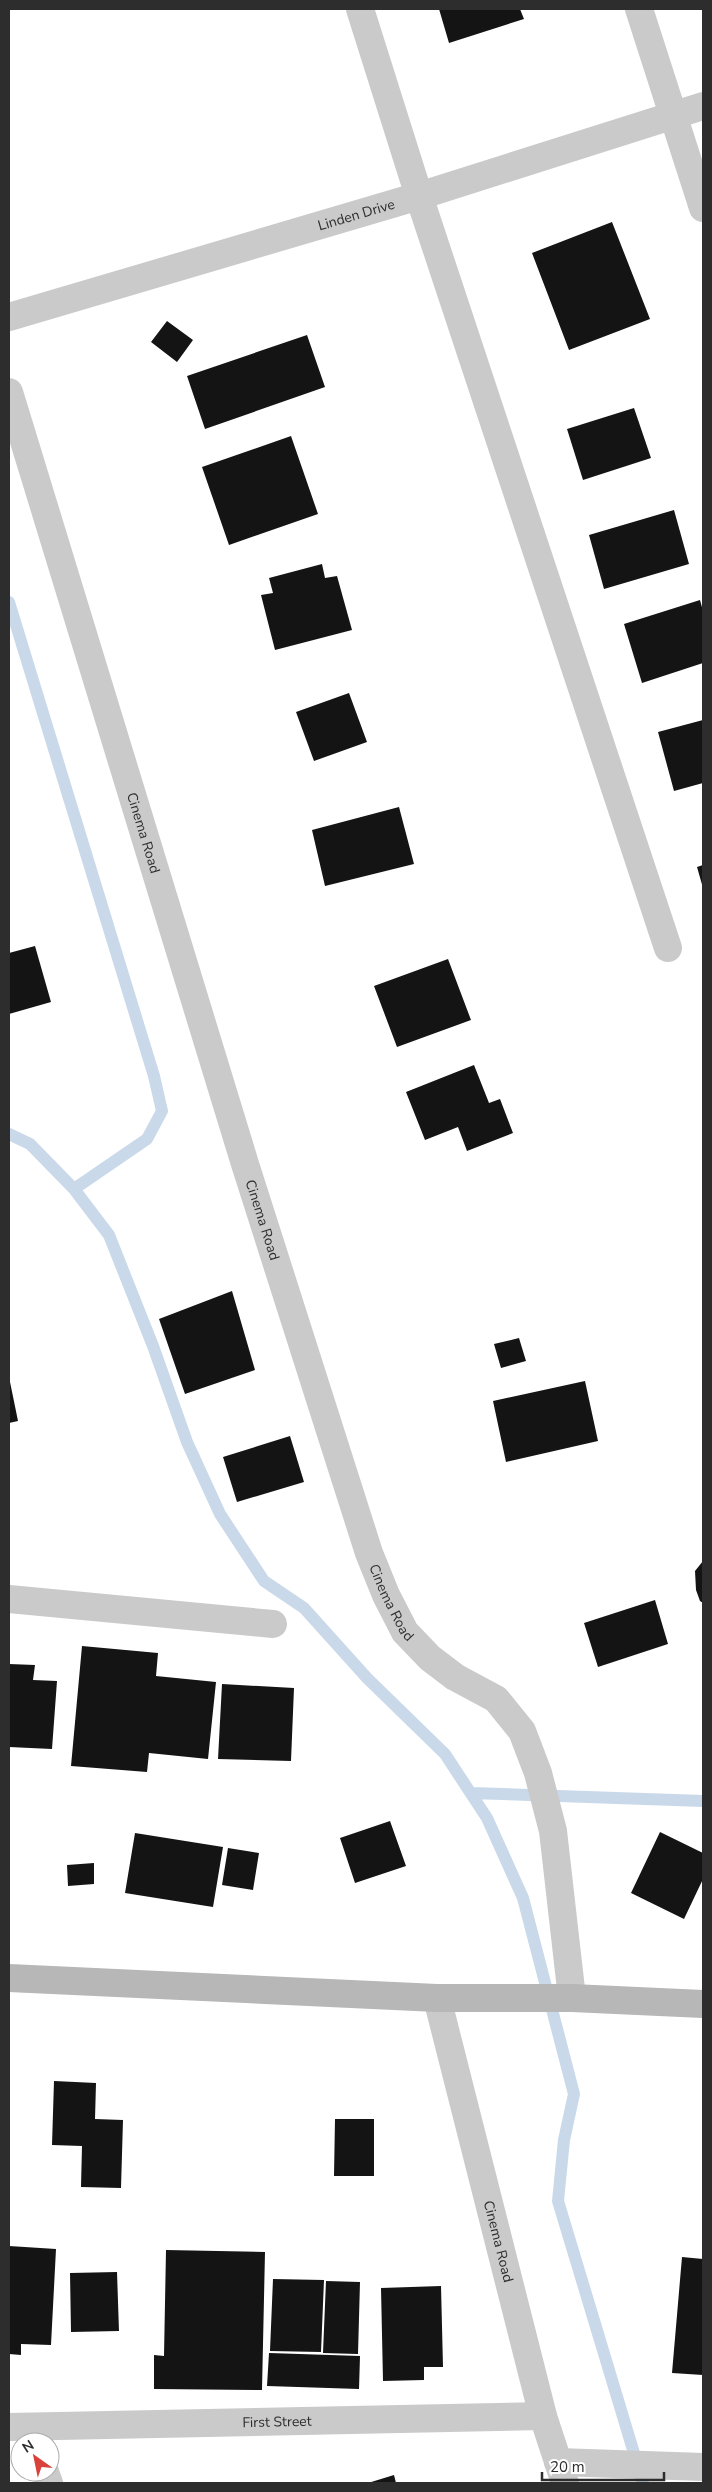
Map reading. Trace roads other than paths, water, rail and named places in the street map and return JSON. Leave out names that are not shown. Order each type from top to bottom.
[{"type":"main road","points":[[9,1978],[437,1998],[572,1998],[703,2004]]},
{"type":"street","points":[[360,9],[419,196],[668,948]]},
{"type":"street","points":[[639,9],[703,208]]},
{"type":"street","name":"Linden Drive","points":[[9,318],[419,196],[703,106]]},
{"type":"street","name":"Cinema Road","points":[[9,392],[245,1164],[369,1553],[386,1595],[405,1632],[430,1658],[455,1677],[496,1699],[522,1731],[538,1773],[553,1831],[572,1998]]},
{"type":"street","points":[[9,1599],[273,1624]]},
{"type":"street","name":"Cinema Road","points":[[437,1998],[543,2416],[561,2473]]},
{"type":"street","name":"First Street","points":[[25,2432],[543,2416]]},
{"type":"street","points":[[561,2473],[703,2467]]},
{"type":"waterway","points":[[9,602],[154,1076],[162,1111],[147,1139],[74,1189]]},
{"type":"waterway","points":[[9,1134],[30,1144],[74,1189],[109,1235],[153,1346],[187,1442],[220,1514],[264,1581],[304,1608],[367,1678],[445,1754],[487,1818],[523,1898],[574,2094],[564,2140],[558,2201],[643,2483]]},
{"type":"waterway","points":[[471,1793],[703,1801]]}]
